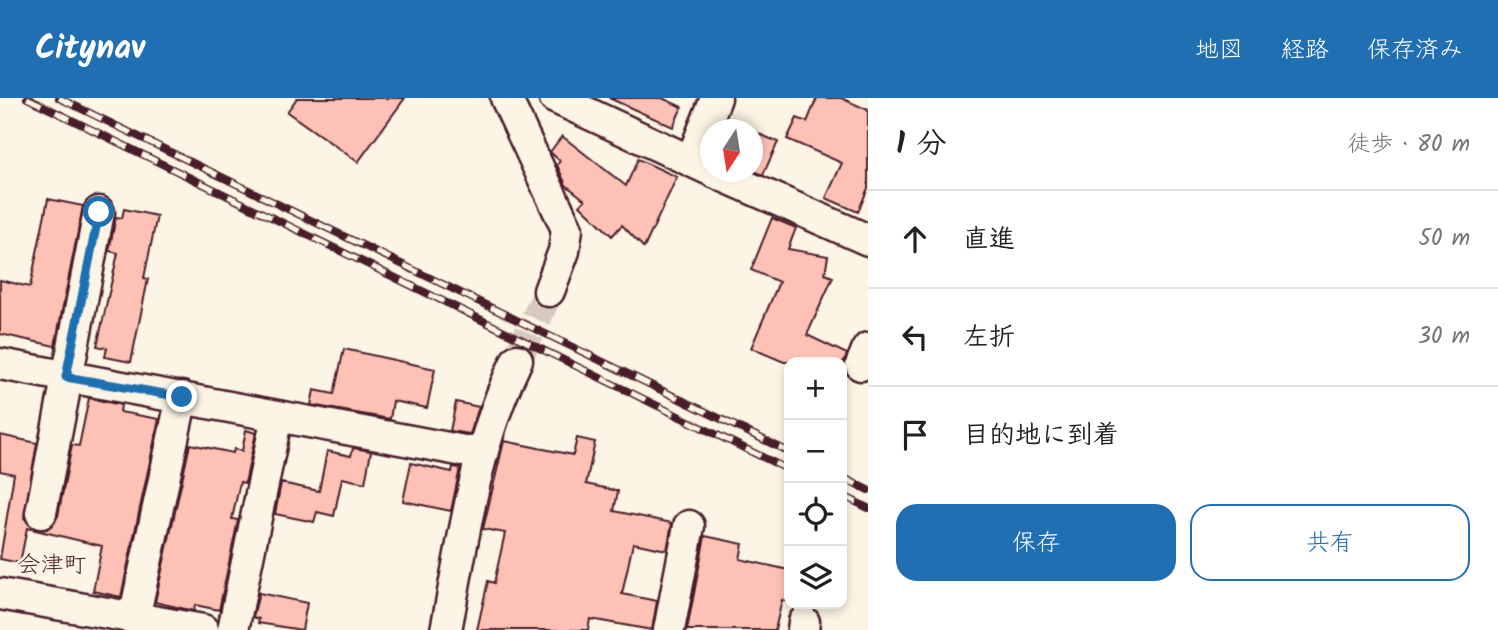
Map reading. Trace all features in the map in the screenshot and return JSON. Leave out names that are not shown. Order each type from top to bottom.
[{"type":"street","points":[[506,98],[567,229],[564,251],[550,292]]},
{"type":"street","points":[[555,98],[700,166]]},
{"type":"street","points":[[713,119],[716,98]]},
{"type":"street","points":[[737,182],[868,240]]},
{"type":"street","points":[[41,513],[99,212]]},
{"type":"street","points":[[446,630],[480,454],[495,405],[517,360]]},
{"type":"street","points":[[0,364],[480,454]]},
{"type":"street","points":[[134,618],[182,397]]},
{"type":"street","points":[[233,630],[277,416]]},
{"type":"street","points":[[669,630],[689,526]]},
{"type":"street","points":[[0,594],[85,620],[134,618],[203,630]]},
{"type":"building","points":[[297,98],[405,98],[358,162],[287,112]]},
{"type":"building","points":[[609,98],[662,98],[682,107],[673,127]]},
{"type":"building","points":[[817,98],[841,98],[868,110],[868,188],[858,212],[826,198],[842,163],[787,139],[797,118],[807,122]]},
{"type":"building","points":[[562,136],[626,186],[638,159],[677,177],[644,248],[622,225],[612,236],[580,205],[585,200],[566,185],[557,165],[560,161],[550,152]]},
{"type":"building","points":[[763,136],[778,142],[763,175]]},
{"type":"building","points":[[48,199],[83,206],[55,346],[0,334],[0,280],[30,287]]},
{"type":"building","points":[[124,209],[157,216],[144,278],[148,279],[131,362],[105,357],[107,348],[97,346],[118,253],[109,251],[116,217],[122,218]]},
{"type":"building","points":[[772,218],[796,228],[788,249],[828,256],[825,274],[833,277],[807,335],[847,354],[846,357],[784,357],[784,362],[751,348],[779,282],[751,270]]},
{"type":"building","points":[[344,349],[435,369],[427,408],[393,401],[390,419],[311,405],[314,390],[334,394]]},
{"type":"building","points":[[89,398],[121,405],[120,412],[159,419],[121,597],[93,591],[102,546],[27,528],[20,563],[0,559],[14,474],[0,471],[0,435],[37,443],[24,518],[37,530],[47,529],[58,516],[72,445],[79,446]]},
{"type":"building","points":[[456,402],[479,407],[470,434],[450,431]]},
{"type":"building","points":[[246,430],[256,433],[245,483],[240,482],[232,519],[238,520],[219,610],[195,605],[194,611],[155,602],[190,444],[233,453],[234,449],[242,451]]},
{"type":"building","points":[[577,438],[595,442],[586,484],[618,491],[614,511],[672,523],[667,550],[633,543],[622,594],[657,601],[652,630],[590,619],[588,630],[477,630],[488,581],[494,583],[505,533],[483,529],[504,441],[573,455]]},
{"type":"building","points":[[353,448],[371,451],[365,483],[342,478],[334,516],[317,512],[314,522],[275,514],[281,483],[319,491],[327,451],[351,456]]},
{"type":"building","points":[[411,463],[452,472],[453,467],[460,468],[451,511],[403,501]]},
{"type":"building","points":[[705,536],[743,544],[740,559],[784,569],[784,601],[775,630],[687,630]]},
{"type":"building","points":[[259,593],[307,603],[302,630],[258,623],[259,619],[253,617]]},
{"type":"tunnel","points":[[517,360],[549,291]]},
{"type":"railway","points":[[27,98],[784,468]]},
{"type":"railway","points":[[59,98],[784,450]]},
{"type":"railway","points":[[847,480],[868,490]]},
{"type":"railway","points":[[847,498],[868,508]]},
{"type":"district","name":"会津町","points":[[52,564]]},
{"type":"route","points":[[99,212],[66,377],[182,397]]}]
